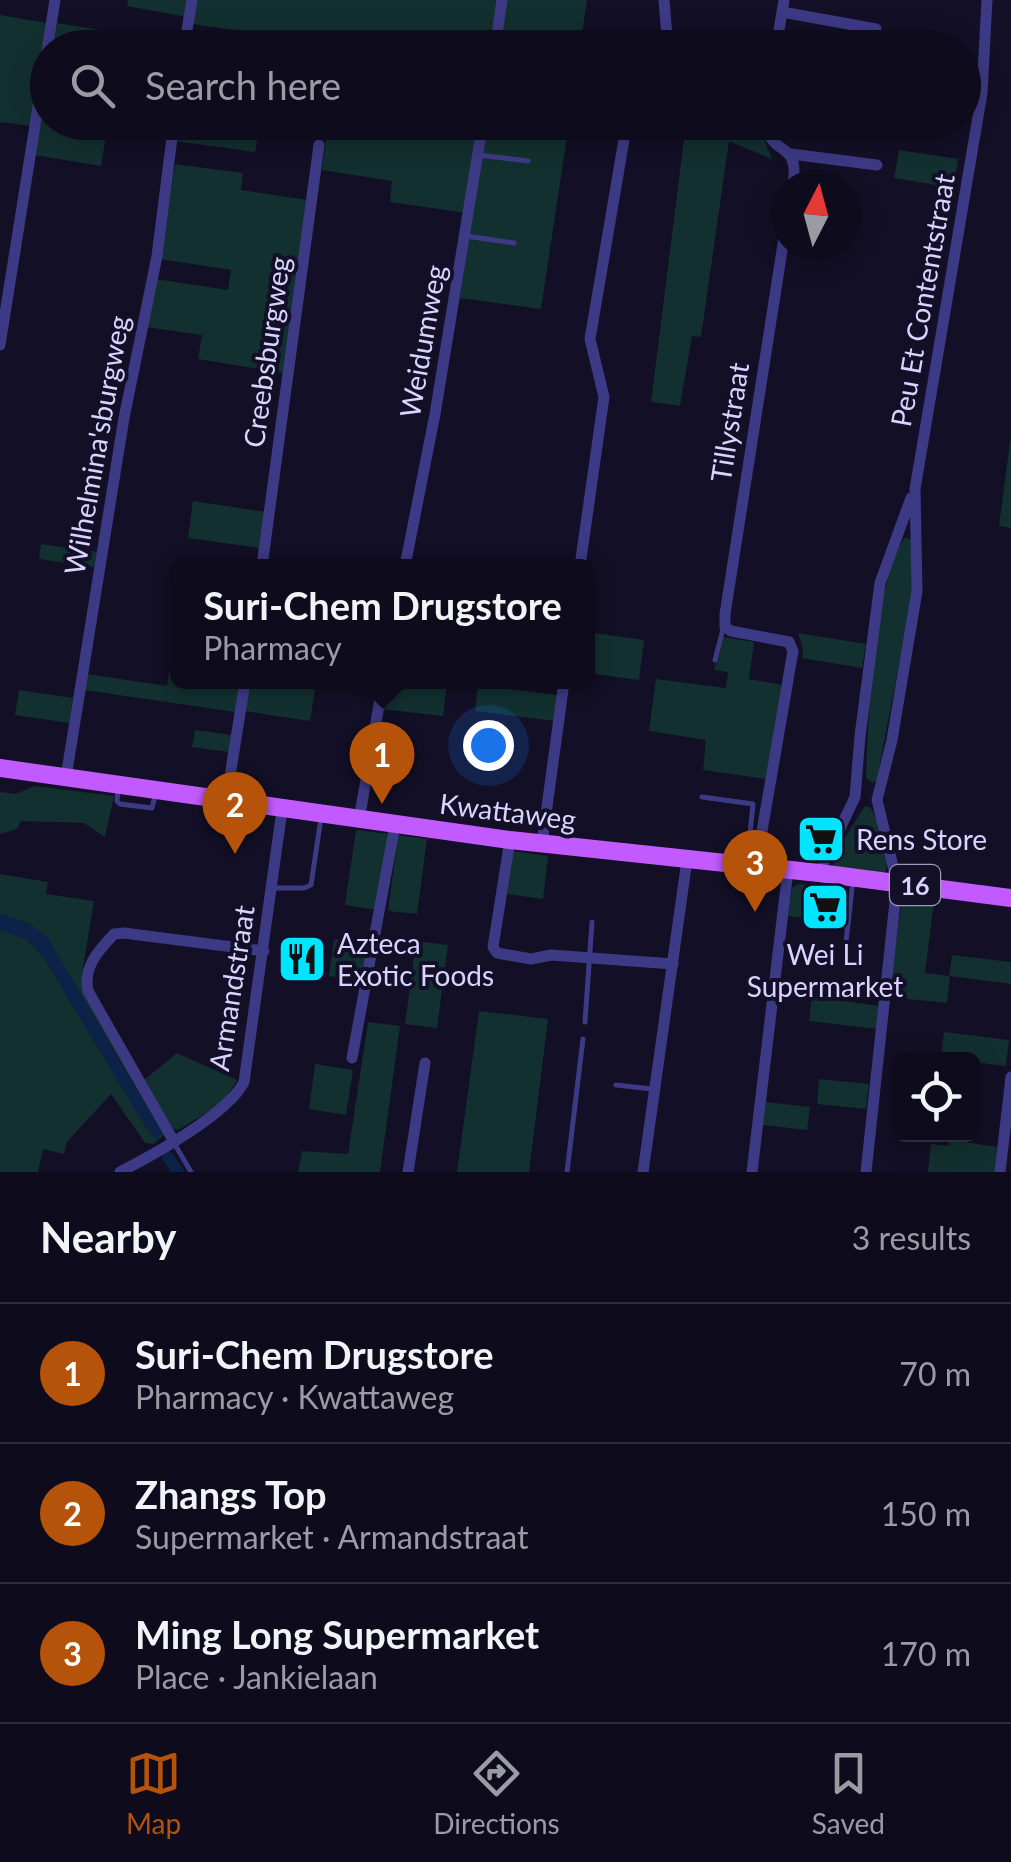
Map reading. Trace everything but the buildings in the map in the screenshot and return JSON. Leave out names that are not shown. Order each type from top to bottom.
[{"type":"main road","name":"Kwattaweg","points":[[0,768],[510,840],[1011,898]]},
{"type":"street","points":[[50,30],[55,0]]},
{"type":"street","points":[[187,30],[192,0]]},
{"type":"street","points":[[498,30],[502,0]]},
{"type":"street","points":[[664,0],[666,30]]},
{"type":"street","name":"Peu Et Contentstraat","points":[[981,99],[987,0]]},
{"type":"street","points":[[783,6],[876,29]]},
{"type":"street","points":[[0,345],[33,140]]},
{"type":"street","name":"Wilhelmina'sburgweg","points":[[66,776],[121,436],[156,256],[172,140]]},
{"type":"street","name":"Weidumweg","points":[[407,559],[480,140]]},
{"type":"street","points":[[581,559],[604,397],[590,339],[624,140]]},
{"type":"street","points":[[772,140],[791,154],[878,166]]},
{"type":"street","name":"Peu Et Contentstraat","points":[[866,1172],[897,883],[877,800],[892,740],[917,591],[915,489],[974,140]]},
{"type":"street","name":"Creebsburgweg","points":[[263,559],[319,144]]},
{"type":"street","points":[[791,154],[795,170]]},
{"type":"street","name":"Tillystraat","points":[[725,627],[781,260]]},
{"type":"street","name":"Peu Et Contentstraat","points":[[819,873],[855,797],[880,582],[915,489]]},
{"type":"street","points":[[725,627],[790,642],[793,651],[752,866]]},
{"type":"street","points":[[226,802],[244,689]]},
{"type":"street","points":[[359,820],[382,689]]},
{"type":"street","points":[[542,843],[563,689]]},
{"type":"street","points":[[855,797],[877,800]]},
{"type":"street","name":"Armandstraat","points":[[120,1172],[231,1102],[244,1082],[282,810]]},
{"type":"street","points":[[352,1058],[395,825]]},
{"type":"street","points":[[510,840],[493,947],[497,953],[531,959],[551,955],[673,964]]},
{"type":"street","points":[[644,1172],[687,860]]},
{"type":"street","points":[[752,1172],[788,870]]},
{"type":"street","points":[[173,1140],[88,991],[88,967],[114,934],[124,933],[264,951]]},
{"type":"street","points":[[408,1172],[425,1063]]},
{"type":"street","points":[[1000,1172],[1011,1077]]},
{"type":"street","points":[[147,1158],[156,1172]]},
{"type":"lane","points":[[478,155],[528,161]]},
{"type":"lane","points":[[466,236],[514,243]]},
{"type":"lane","name":"Tillystraat","points":[[715,660],[719,635],[725,627]]},
{"type":"lane","points":[[702,797],[753,804],[752,866]]},
{"type":"lane","points":[[272,888],[310,885],[321,815]]},
{"type":"lane","points":[[844,959],[854,878]]},
{"type":"lane","points":[[585,1022],[592,922]]},
{"type":"lane","points":[[567,1172],[583,1039]]},
{"type":"lane","points":[[616,1084],[655,1090]]},
{"type":"lane","points":[[173,1140],[191,1172]]},
{"type":"green space","points":[[128,0],[189,0],[187,17],[127,6]]},
{"type":"green space","points":[[196,0],[499,0],[495,30],[235,30],[192,24]]},
{"type":"green space","points":[[504,0],[587,0],[583,30],[500,30]]},
{"type":"green space","points":[[0,15],[47,23],[46,30],[30,30],[30,126],[0,122]]},
{"type":"green space","points":[[57,23],[100,30],[56,30]]},
{"type":"green space","points":[[37,140],[105,140],[101,166],[35,155]]},
{"type":"green space","points":[[176,140],[257,140],[255,152]]},
{"type":"green space","points":[[326,140],[478,140],[467,213],[390,202],[392,181],[322,170]]},
{"type":"green space","points":[[483,140],[566,140],[541,309],[460,298]]},
{"type":"green space","points":[[684,140],[764,140],[772,159],[729,141],[701,337],[692,336],[680,406],[651,402]]},
{"type":"green space","points":[[899,150],[958,159],[954,188],[894,178]]},
{"type":"green space","points":[[175,164],[243,173],[241,190],[308,200],[283,373],[198,359],[202,335],[146,327],[156,279],[228,290],[231,270],[160,259]]},
{"type":"green space","points":[[1011,434],[1011,528],[999,526]]},
{"type":"green space","points":[[193,501],[266,512],[260,548],[188,538]]},
{"type":"green space","points":[[905,537],[911,540],[912,596],[877,779],[873,783],[866,778],[875,653],[886,586]]},
{"type":"green space","points":[[41,544],[97,552],[94,567],[39,559]]},
{"type":"green space","points":[[595,633],[644,640],[639,680],[595,674]]},
{"type":"green space","points":[[798,633],[866,644],[862,668],[802,658]]},
{"type":"green space","points":[[723,637],[754,642],[749,679],[782,685],[766,779],[703,770],[706,740],[649,731],[656,679],[726,688],[728,672],[714,670]]},
{"type":"green space","points":[[170,668],[170,689],[239,689],[235,712],[84,690],[87,674],[167,686]]},
{"type":"green space","points":[[248,689],[315,689],[310,721],[245,711]]},
{"type":"green space","points":[[385,689],[446,689],[443,716],[381,709]]},
{"type":"green space","points":[[478,689],[558,695],[555,721],[475,711]]},
{"type":"green space","points":[[19,690],[73,698],[69,723],[15,715]]},
{"type":"green space","points":[[195,730],[232,735],[229,752],[192,747]]},
{"type":"green space","points":[[34,786],[114,796],[105,837],[84,823],[21,821],[17,829],[0,834],[0,792],[16,794]]},
{"type":"green space","points":[[865,806],[874,814],[884,841],[884,876],[832,868],[839,847]]},
{"type":"green space","points":[[356,830],[388,834],[377,910],[345,905]]},
{"type":"green space","points":[[398,835],[427,839],[417,914],[388,911]]},
{"type":"green space","points":[[512,851],[548,856],[543,899],[507,894]]},
{"type":"green space","points":[[0,874],[48,882],[46,894],[94,901],[82,974],[166,1133],[154,1144],[145,1143],[111,1094],[67,1142],[64,1154],[43,1149],[38,1172],[0,1172],[0,930],[27,939],[44,958],[150,1133],[157,1138],[162,1132],[47,937],[28,923],[0,914]]},
{"type":"green space","points":[[798,884],[817,886],[812,919],[788,916],[792,888]]},
{"type":"green space","points":[[902,899],[934,902],[925,973],[949,976],[952,955],[1011,962],[1011,984],[950,976],[947,1003],[888,997]]},
{"type":"green space","points":[[334,939],[373,945],[368,982],[329,976]]},
{"type":"green space","points":[[416,941],[448,945],[437,1028],[405,1024]]},
{"type":"green space","points":[[812,997],[880,1006],[877,1029],[809,1021]]},
{"type":"green space","points":[[479,1011],[548,1019],[529,1172],[457,1172]]},
{"type":"green space","points":[[368,1022],[400,1026],[380,1172],[298,1172],[302,1151],[348,1154]]},
{"type":"green space","points":[[944,1032],[1009,1040],[1006,1066],[981,1063],[981,1052],[942,1052]]},
{"type":"green space","points":[[177,1053],[237,1080],[223,1103],[178,1130],[171,1128],[145,1079]]},
{"type":"green space","points":[[315,1064],[353,1070],[346,1115],[309,1109]]},
{"type":"green space","points":[[819,1079],[869,1084],[866,1109],[817,1104]]},
{"type":"green space","points":[[766,1102],[810,1107],[807,1130],[763,1125]]},
{"type":"green space","points":[[949,1142],[963,1142],[997,1147],[995,1172],[928,1172],[931,1144],[948,1146]]},
{"type":"water","points":[[0,914],[28,923],[47,937],[162,1132],[157,1139],[150,1134],[44,958],[27,939],[0,930]]},
{"type":"waterway","points":[[168,1157],[178,1172]]},
{"type":"place","name":"Suri-Chem Drugstore","points":[[382,804]]},
{"type":"place","name":"Rens Store","points":[[821,839]]},
{"type":"place","name":"Zhangs Top","points":[[235,854]]},
{"type":"place","name":"Wei Li Supermarket","points":[[825,907]]},
{"type":"place","name":"Ming Long Supermarket","points":[[755,912]]},
{"type":"place","name":"Azteca Exotic Foods","points":[[302,959]]}]
